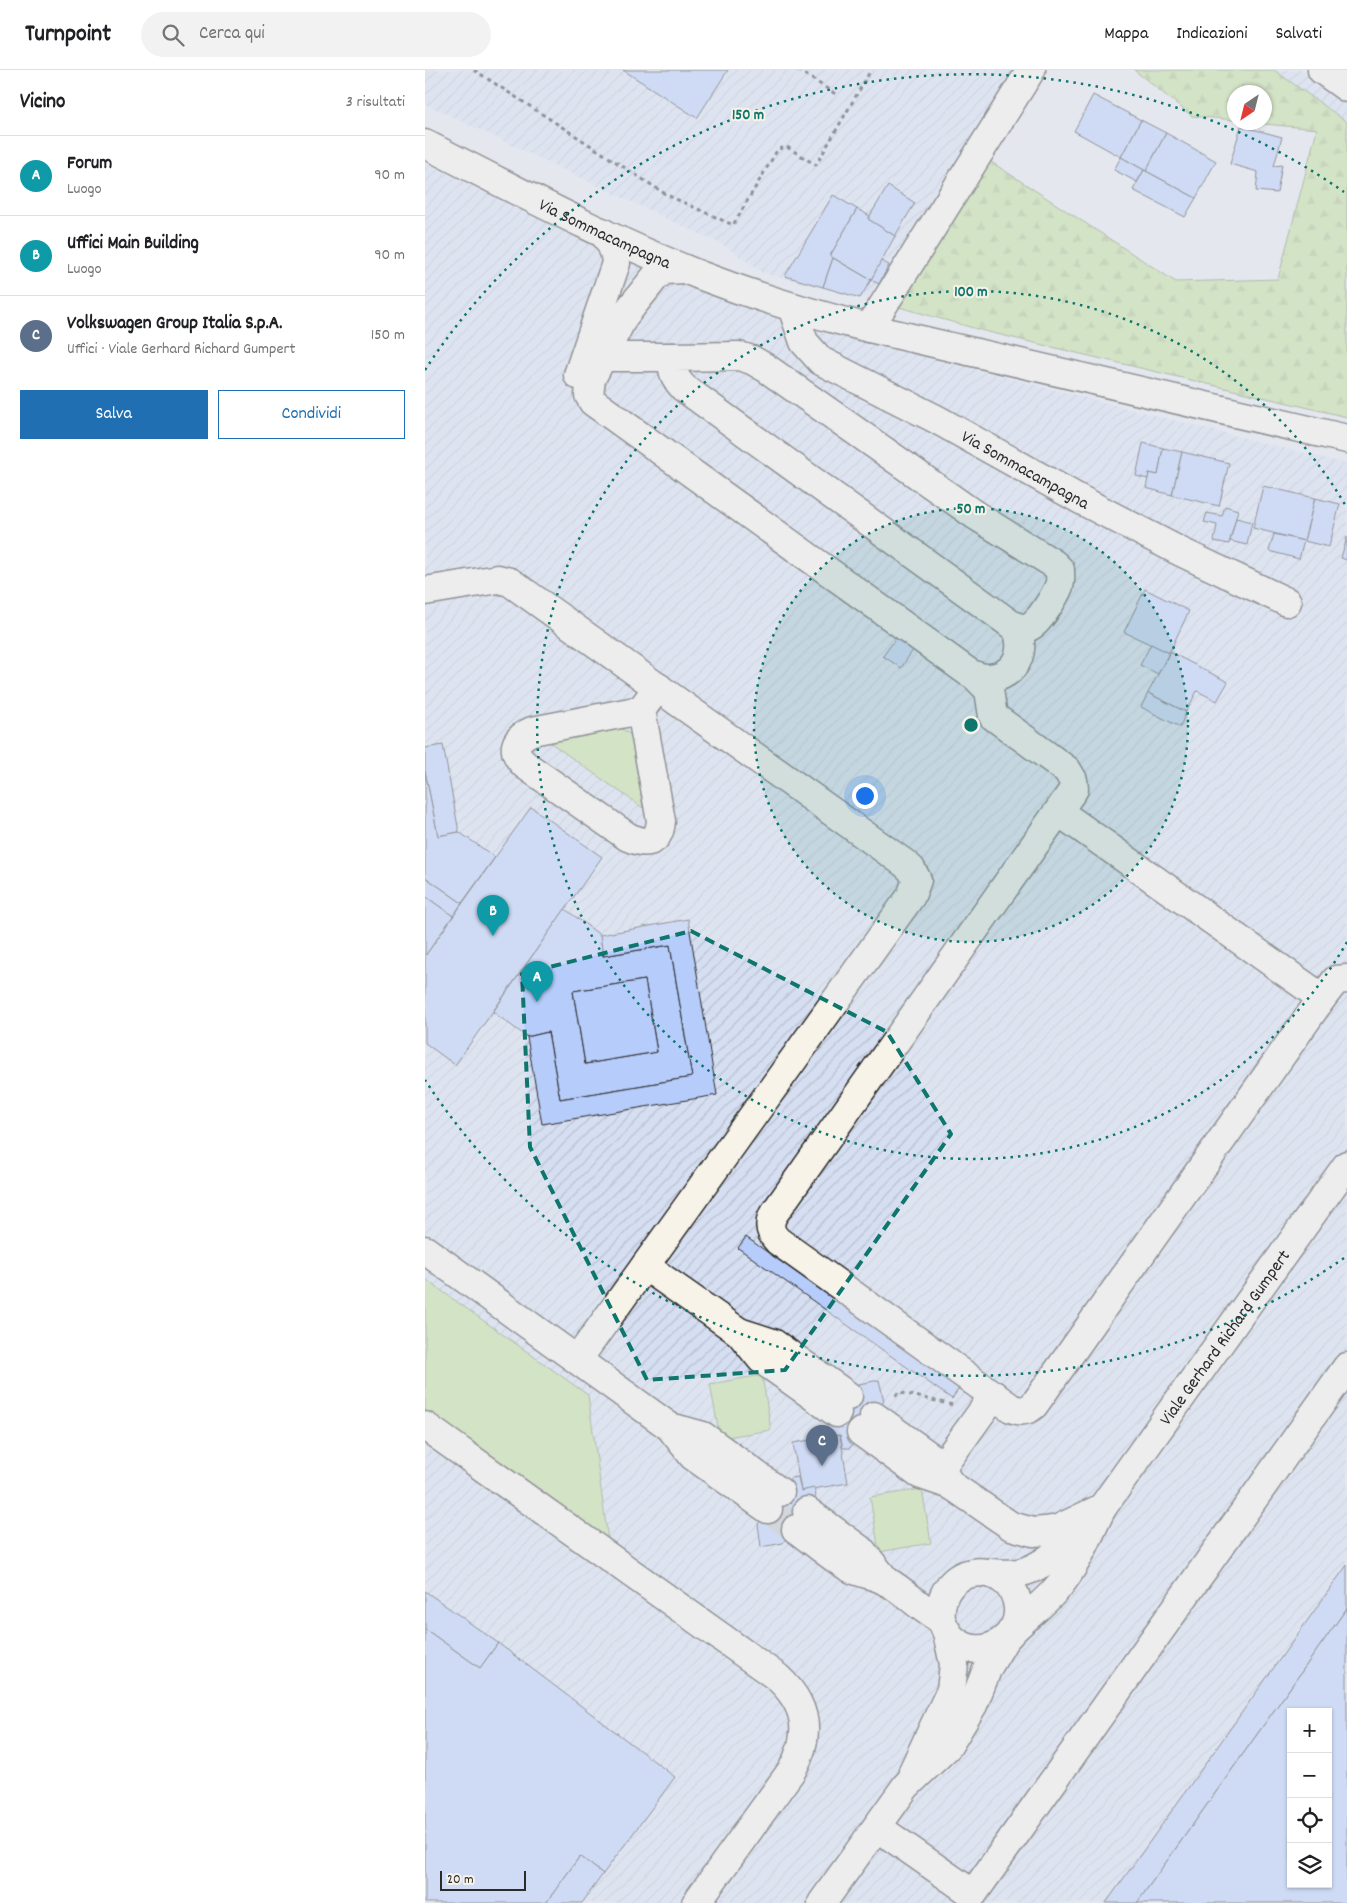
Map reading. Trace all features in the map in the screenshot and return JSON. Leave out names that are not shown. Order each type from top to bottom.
[{"type":"street","points":[[869,328],[1031,70]]},
{"type":"street","points":[[1322,70],[1347,88]]},
{"type":"street","name":"Via Sommacampagna","points":[[425,144],[602,232],[684,269],[792,307],[869,328],[1347,439]]},
{"type":"street","points":[[602,232],[610,240],[615,262],[578,372],[582,393],[601,410],[975,676],[989,690],[993,716],[1067,770],[1073,780],[1074,789],[1059,812],[773,1215],[770,1229],[779,1241],[984,1388],[1018,1410],[1030,1409],[1035,1405],[1322,998],[1336,980],[1347,979]]},
{"type":"street","points":[[601,410],[589,395],[589,386],[624,316],[656,276],[665,270],[684,269]]},
{"type":"street","name":"Via Sommacampagna","points":[[792,307],[804,342],[821,361],[936,419],[1081,500],[1173,548],[1287,602]]},
{"type":"street","points":[[602,357],[739,356],[759,364],[975,515],[1054,564],[1060,570],[1059,586],[1040,618],[1032,626],[1017,627],[1011,624]]},
{"type":"street","points":[[672,357],[672,371],[676,380],[684,388],[1016,628],[1021,641],[1020,655],[1011,668],[999,677],[982,678],[975,676]]},
{"type":"street","points":[[425,591],[498,579],[510,582],[904,863],[911,869],[917,880],[911,896],[579,1359]]},
{"type":"street","points":[[641,710],[661,821],[656,837],[648,842],[639,842],[628,837],[525,765],[515,751],[517,742],[523,735],[532,731],[641,710],[657,687]]},
{"type":"street","points":[[1059,812],[1322,998]]},
{"type":"street","name":"Viale Gerhard Richard Gumpert","points":[[906,1786],[948,1746],[973,1705],[988,1667],[1008,1636],[1027,1615],[1048,1598],[1073,1569],[1102,1508],[1347,1165]]},
{"type":"street","points":[[425,1250],[579,1359],[670,1427],[703,1436],[774,1500]]},
{"type":"street","points":[[645,1266],[739,1332],[773,1343],[842,1405]]},
{"type":"street","points":[[877,1827],[975,1900],[1347,1366]]},
{"type":"street","points":[[946,1478],[984,1388]]},
{"type":"street","points":[[876,1417],[919,1474],[946,1478],[1007,1524],[1033,1532],[1058,1529],[1102,1508]]},
{"type":"street","points":[[425,1426],[777,1677],[789,1688],[796,1698],[803,1719],[804,1732],[799,1757],[792,1770],[696,1903]]},
{"type":"street","name":"Viale Gerhard Richard Gumpert","points":[[987,1573],[1016,1574],[1030,1571],[1056,1552],[1102,1508]]},
{"type":"street","points":[[802,1520],[851,1569],[887,1582],[944,1627],[956,1642],[968,1648],[981,1649],[993,1647],[1008,1636],[1017,1620],[1018,1608],[1015,1596],[999,1577],[987,1573],[974,1572],[962,1576],[951,1584],[943,1595],[940,1608],[944,1627]]},
{"type":"street","name":"Viale Gerhard Richard Gumpert","points":[[822,1903],[906,1786],[951,1690],[954,1664],[944,1627]]},
{"type":"path","points":[[474,70],[667,195],[733,225],[778,149],[787,147],[816,165],[871,70]]},
{"type":"path","points":[[798,70],[837,95]]},
{"type":"path","points":[[876,1417],[898,1392],[958,1406],[984,1388]]},
{"type":"highlighted area","points":[[691,931],[887,1032],[951,1134],[785,1370],[647,1380],[530,1147],[522,974]]},
{"type":"shaded area","points":[[425,70],[1040,70],[892,305],[763,273],[727,247],[425,104]]},
{"type":"shaded area","points":[[1274,70],[1347,70],[1347,122]]},
{"type":"shaded area","points":[[425,163],[573,235],[748,307],[953,364],[1347,464],[1347,1903],[425,1903]]},
{"type":"green space","points":[[1134,70],[1274,70],[1347,122],[1347,417],[984,331],[892,305],[985,158],[1176,282],[1278,279],[1317,129],[1272,125],[1272,85],[1227,85],[1227,119],[1192,116]]},
{"type":"green space","points":[[619,727],[631,735],[643,808],[545,739]]},
{"type":"green space","points":[[425,1279],[588,1395],[608,1540],[425,1411]]},
{"type":"green space","points":[[762,1375],[771,1430],[720,1438],[710,1384]]},
{"type":"green space","points":[[922,1489],[931,1543],[879,1552],[870,1497]]},
{"type":"building","points":[[623,70],[728,70],[697,118]]},
{"type":"building","points":[[1093,95],[1141,120],[1121,157],[1074,131]]},
{"type":"building","points":[[1141,120],[1166,133],[1146,171],[1121,157]]},
{"type":"building","points":[[1240,130],[1256,130],[1282,137],[1274,166],[1282,165],[1277,193],[1256,191],[1258,172],[1230,164]]},
{"type":"building","points":[[1166,133],[1216,161],[1196,198],[1146,171]]},
{"type":"building","points":[[1121,157],[1144,170],[1137,182],[1114,170]]},
{"type":"building","points":[[1144,170],[1196,198],[1185,217],[1133,190]]},
{"type":"building","points":[[888,186],[915,203],[895,236],[868,219]]},
{"type":"building","points":[[833,195],[857,209],[830,256],[833,258],[823,287],[785,276]]},
{"type":"building","points":[[857,209],[870,216],[868,219],[895,236],[871,280],[830,256]]},
{"type":"building","points":[[833,258],[871,280],[860,298],[823,287]]},
{"type":"building","points":[[881,261],[889,265],[879,284],[871,280]]},
{"type":"building","points":[[1143,443],[1163,448],[1158,475],[1149,473],[1148,479],[1136,476]]},
{"type":"building","points":[[1163,448],[1182,452],[1172,495],[1146,488],[1149,473],[1158,475]]},
{"type":"building","points":[[1182,452],[1229,463],[1219,506],[1172,495]]},
{"type":"building","points":[[1263,486],[1315,498],[1304,541],[1253,528]]},
{"type":"building","points":[[1315,498],[1340,504],[1329,547],[1304,541]]},
{"type":"building","points":[[1225,506],[1238,510],[1229,544],[1214,541],[1217,525],[1204,522],[1207,513],[1222,516]]},
{"type":"building","points":[[1236,518],[1252,522],[1247,545],[1230,541]]},
{"type":"building","points":[[1274,534],[1304,541],[1299,559],[1269,551]]},
{"type":"building","points":[[1347,537],[1347,560],[1341,558]]},
{"type":"building","points":[[1145,589],[1189,611],[1169,653],[1124,632]]},
{"type":"building","points":[[896,638],[913,650],[901,668],[883,656]]},
{"type":"building","points":[[1151,644],[1169,653],[1158,674],[1140,665]]},
{"type":"building","points":[[1170,652],[1228,682],[1217,701],[1197,691],[1186,712],[1148,693]]},
{"type":"building","points":[[1148,693],[1186,712],[1180,727],[1141,707]]},
{"type":"building","points":[[443,745],[459,832],[438,836],[425,771],[425,748]]},
{"type":"building","points":[[425,771],[438,836],[459,832],[495,857],[462,903],[425,877]]},
{"type":"building","points":[[531,807],[602,857],[455,1065],[425,1043],[425,956]]},
{"type":"building","points":[[425,877],[462,903],[453,916],[425,896]]},
{"type":"building","points":[[425,896],[453,916],[425,956]]},
{"type":"building","points":[[565,909],[600,935],[603,956],[670,945],[692,1077],[560,1099],[548,1032],[527,1037],[493,1012]],"holes":[[[645,980],[657,1052],[585,1064],[573,991]]]},
{"type":"building","points":[[688,919],[717,1095],[542,1124],[527,1037],[548,1032],[560,1099],[692,1077],[670,945],[603,956],[600,935]]},
{"type":"building","points":[[645,980],[657,1052],[585,1064],[573,991]]},
{"type":"building","points":[[746,1237],[959,1388],[952,1399],[738,1248]]},
{"type":"building","points":[[879,1380],[884,1401],[850,1448],[843,1448],[840,1435],[828,1437],[825,1429],[859,1384]]},
{"type":"building","points":[[840,1435],[848,1483],[801,1491],[793,1443]]},
{"type":"building","points":[[798,1477],[801,1491],[814,1488],[816,1496],[783,1543],[761,1547],[758,1524],[790,1478]]},
{"type":"building","points":[[1347,1565],[1347,1608],[1137,1903],[1106,1903]]},
{"type":"building","points":[[425,1591],[498,1643],[480,1668],[425,1629]]},
{"type":"building","points":[[1347,1608],[1347,1903],[1137,1903]]},
{"type":"building","points":[[425,1629],[480,1668],[498,1643],[675,1777],[603,1874],[580,1856],[546,1903],[425,1903]]},
{"type":"building","points":[[580,1856],[603,1874],[582,1903],[546,1903]]},
{"type":"tunnel","points":[[768,1509],[796,1529]]},
{"type":"place","name":"Uffici Main Building","points":[[493,936]]},
{"type":"place","name":"Forum","points":[[537,1002]]},
{"type":"place","name":"Volkswagen Group Italia S.p.A.","points":[[822,1466]]}]
